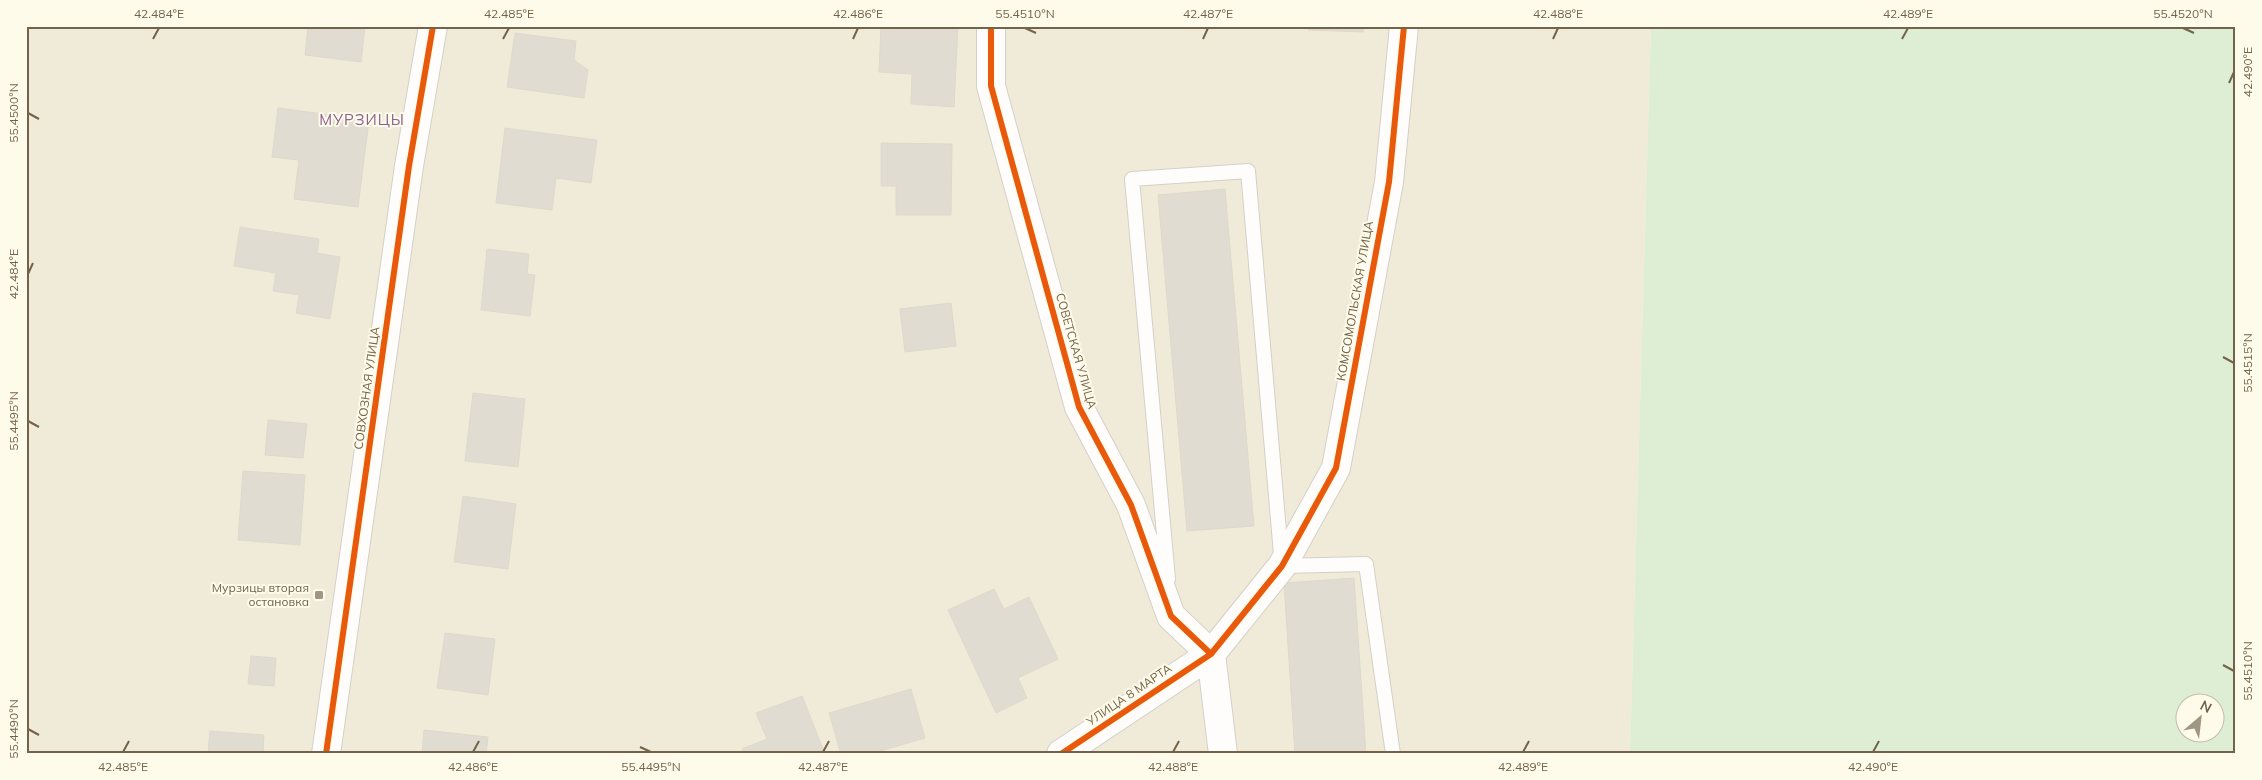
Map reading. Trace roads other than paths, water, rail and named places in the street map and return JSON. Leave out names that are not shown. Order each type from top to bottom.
[{"type":"street","name":"СОВХОЗНАЯ УЛИЦА","points":[[326,754],[407,186],[433,26]]},
{"type":"street","name":"СОВЕТСКАЯ УЛИЦА","points":[[991,26],[991,86],[1079,407],[1131,505],[1171,616],[1210,654]]},
{"type":"street","name":"КОМСОМОЛЬСКАЯ УЛИЦА","points":[[1210,654],[1282,566],[1336,468],[1389,182],[1404,26]]},
{"type":"street","name":"УЛИЦА 8 МАРТА","points":[[1061,754],[1210,654]]},
{"type":"street","points":[[1210,654],[1223,754]]},
{"type":"lane","points":[[1171,616],[1132,178],[1248,171],[1282,566],[1366,564],[1393,754]]},
{"type":"place","name":"Мурзицы вторая остановка","points":[[319,595]]},
{"type":"district","name":"МУРЗИЦЫ","points":[[362,120]]}]
